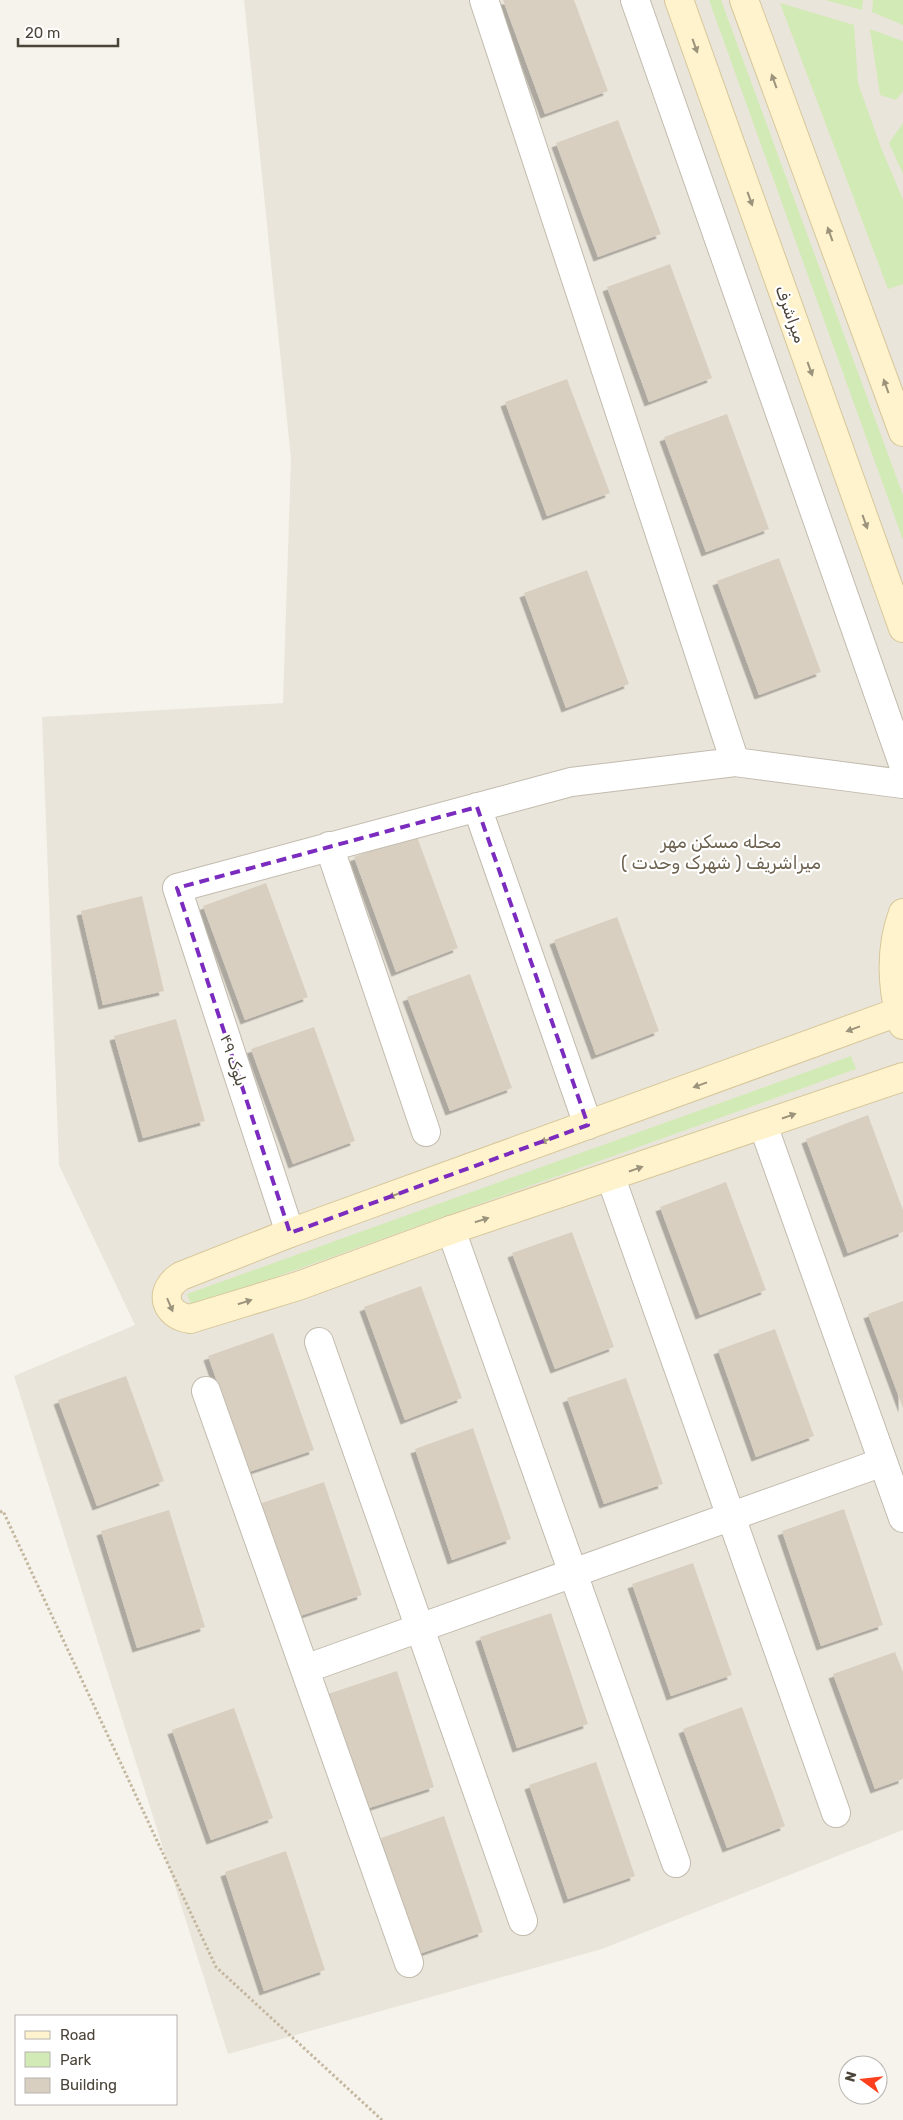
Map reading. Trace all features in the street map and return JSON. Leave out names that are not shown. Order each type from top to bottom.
[{"type":"street","points":[[484,0],[735,762]]},
{"type":"street","points":[[635,0],[903,764]]},
{"type":"street","name":"میراشرف","points":[[679,0],[903,628]]},
{"type":"street","points":[[744,0],[903,432]]},
{"type":"street","points":[[426,1132],[330,846],[571,782],[735,762],[903,784]]},
{"type":"street","points":[[477,807],[588,1125]]},
{"type":"street","name":"بلوک ۴۹","points":[[290,1233],[177,888],[330,846]]},
{"type":"street","points":[[903,913],[898,925],[893,968],[901,1018],[588,1125],[290,1233],[174,1280],[168,1288],[166,1297],[168,1306],[173,1313],[181,1318],[190,1319],[298,1286],[451,1230],[611,1178],[903,1077]]},
{"type":"street","points":[[763,1125],[903,1518]]},
{"type":"street","points":[[611,1178],[836,1813]]},
{"type":"street","points":[[451,1230],[676,1863]]},
{"type":"street","points":[[319,1342],[523,1921]]},
{"type":"street","points":[[206,1391],[409,1963]]},
{"type":"street","points":[[305,1669],[883,1462]]},
{"type":"path","points":[[0,1512],[3,1511],[216,1967],[382,2120]]},
{"type":"highlighted area","points":[[477,807],[588,1125],[290,1233],[177,888]]},
{"type":"shaded area","points":[[244,0],[903,0],[903,1830],[602,1949],[228,2054],[14,1376],[135,1325],[59,1165],[42,717],[283,703],[291,459]]},
{"type":"green space","points":[[709,0],[721,0],[903,495],[903,540]]},
{"type":"green space","points":[[825,0],[863,0],[862,10]]},
{"type":"green space","points":[[873,0],[903,0],[903,25],[872,12]]},
{"type":"green space","points":[[780,3],[854,25],[858,83],[880,145],[903,200],[903,284],[888,289]]},
{"type":"green space","points":[[870,29],[903,41],[903,91],[896,100],[880,95]]},
{"type":"green space","points":[[903,123],[903,174],[889,143]]},
{"type":"green space","points":[[851,1056],[856,1069],[192,1307],[187,1294]]},
{"type":"building","points":[[503,0],[574,0],[608,91],[545,114]]},
{"type":"building","points":[[618,120],[661,234],[598,257],[556,143]]},
{"type":"building","points":[[670,264],[712,378],[649,402],[607,287]]},
{"type":"building","points":[[567,379],[610,493],[547,516],[505,402]]},
{"type":"building","points":[[727,414],[769,529],[706,552],[664,437]]},
{"type":"building","points":[[779,558],[821,672],[759,695],[717,581]]},
{"type":"building","points":[[587,570],[629,684],[566,708],[524,593]]},
{"type":"building","points":[[416,834],[458,948],[396,972],[354,857]]},
{"type":"building","points":[[266,883],[308,997],[245,1020],[203,906]]},
{"type":"building","points":[[142,896],[164,991],[103,1005],[81,911]]},
{"type":"building","points":[[617,917],[659,1031],[596,1055],[554,940]]},
{"type":"building","points":[[470,974],[512,1088],[450,1111],[407,997]]},
{"type":"building","points":[[176,1019],[205,1121],[143,1138],[114,1036]]},
{"type":"building","points":[[314,1027],[355,1141],[293,1164],[251,1049]]},
{"type":"building","points":[[868,1115],[903,1210],[903,1232],[848,1253],[806,1139]]},
{"type":"building","points":[[726,1182],[766,1290],[700,1315],[660,1207]]},
{"type":"building","points":[[572,1232],[614,1347],[555,1369],[512,1253]]},
{"type":"building","points":[[421,1286],[462,1398],[405,1420],[364,1307]]},
{"type":"building","points":[[903,1301],[903,1408],[868,1314]]},
{"type":"building","points":[[775,1329],[814,1436],[756,1457],[718,1350]]},
{"type":"building","points":[[273,1333],[314,1450],[249,1472],[208,1356]]},
{"type":"building","points":[[126,1376],[164,1481],[97,1506],[58,1400]]},
{"type":"building","points":[[626,1378],[663,1484],[604,1504],[567,1398]]},
{"type":"building","points":[[473,1428],[511,1539],[452,1560],[415,1449]]},
{"type":"building","points":[[324,1482],[362,1595],[297,1617],[259,1504]]},
{"type":"building","points":[[844,1509],[883,1625],[821,1646],[782,1531]]},
{"type":"building","points":[[169,1510],[205,1627],[137,1648],[101,1531]]},
{"type":"building","points":[[693,1563],[732,1675],[671,1696],[632,1584]]},
{"type":"building","points":[[551,1613],[588,1724],[517,1748],[480,1637]]},
{"type":"building","points":[[895,1652],[903,1672],[903,1779],[875,1789],[833,1674]]},
{"type":"building","points":[[397,1671],[434,1787],[366,1809],[328,1694]]},
{"type":"building","points":[[742,1707],[785,1826],[727,1848],[683,1729]]},
{"type":"building","points":[[234,1708],[273,1818],[211,1840],[172,1730]]},
{"type":"building","points":[[596,1762],[635,1876],[568,1899],[529,1785]]},
{"type":"building","points":[[444,1816],[483,1932],[419,1954],[381,1838]]},
{"type":"building","points":[[286,1851],[325,1970],[264,1991],[225,1872]]},
{"type":"district","name":"محله مسکن مهر میراشریف ( شهرک وحدت )","points":[[721,852]]}]
